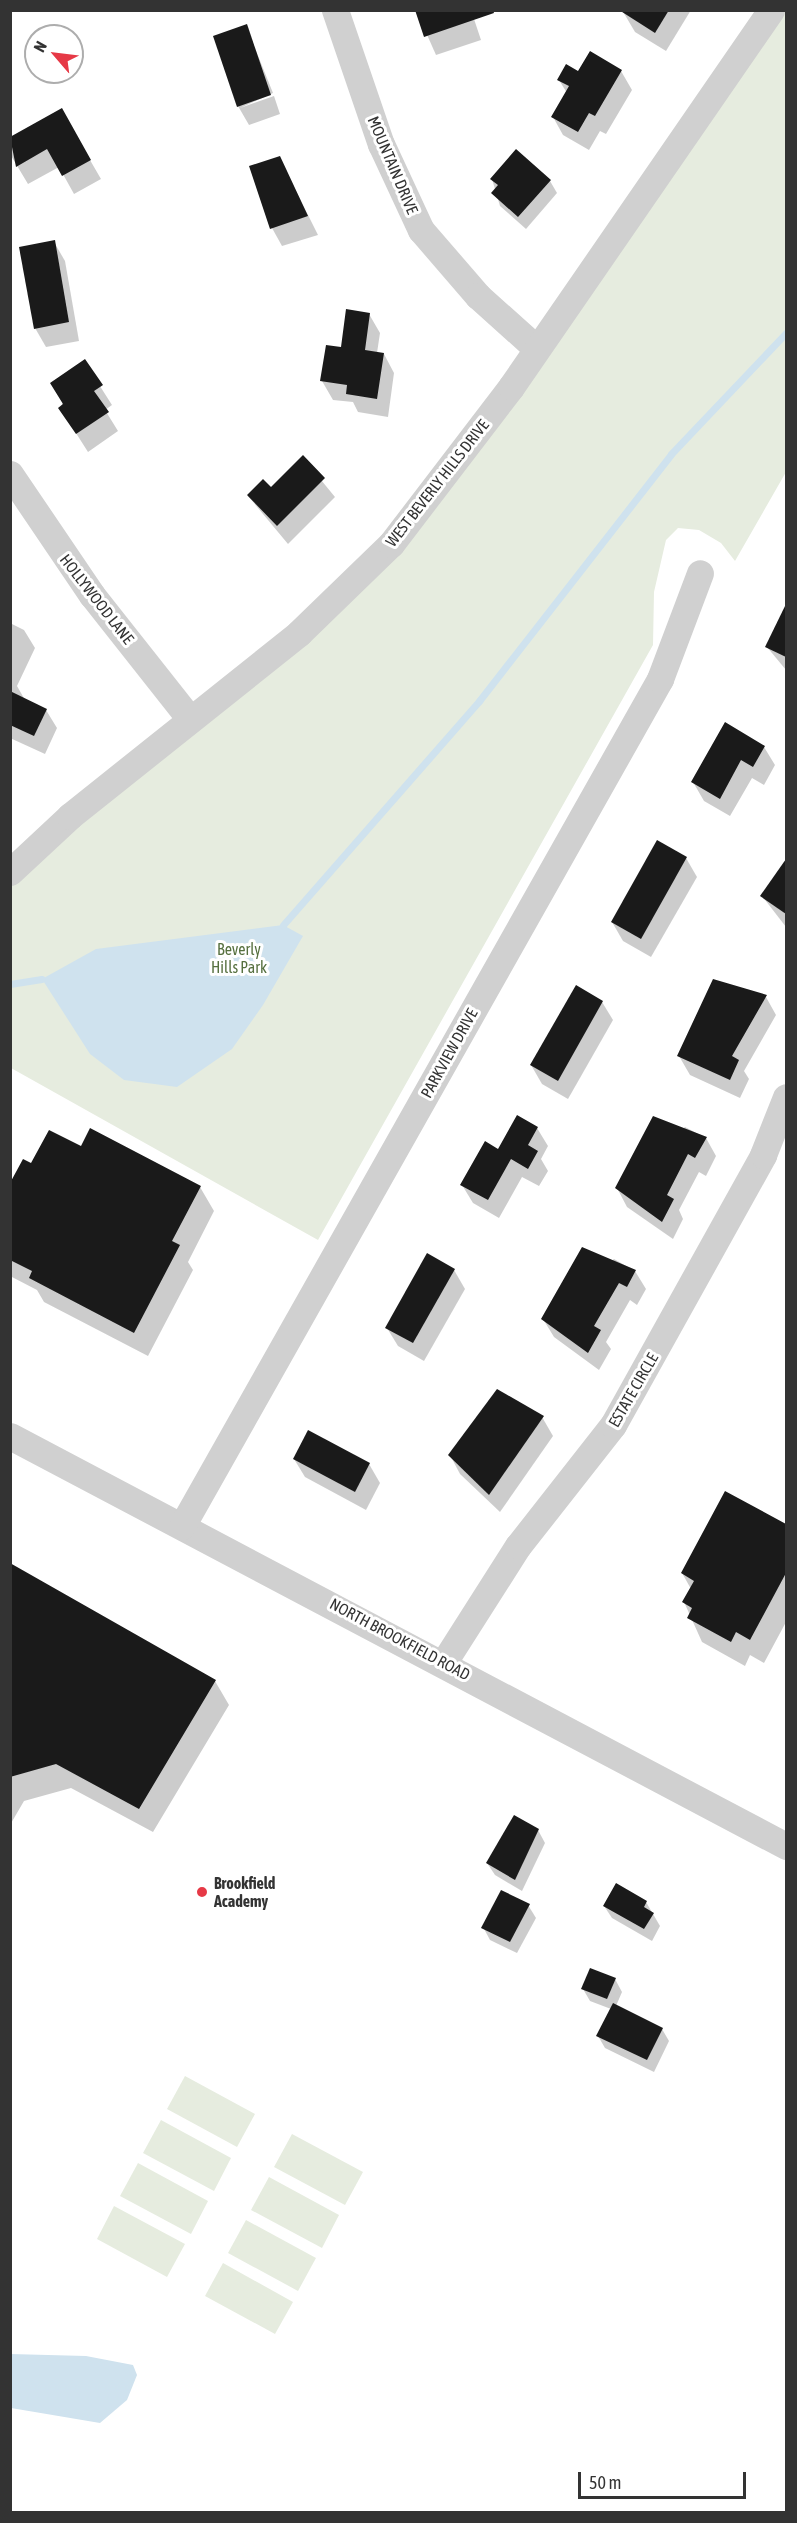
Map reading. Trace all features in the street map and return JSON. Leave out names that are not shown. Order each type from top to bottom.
[{"type":"street","name":"MOUNTAIN DRIVE","points":[[335,10],[381,144],[421,230],[478,296],[536,348]]},
{"type":"street","name":"WEST BEVERLY HILLS DRIVE","points":[[10,872],[190,719],[299,633],[391,544],[536,348],[771,10]]},
{"type":"street","name":"HOLLYWOOD LANE","points":[[10,474],[92,595],[190,719]]},
{"type":"street","name":"PARKVIEW DRIVE","points":[[182,1526],[660,679],[700,573]]},
{"type":"street","name":"ESTATE CIRCLE","points":[[444,1662],[518,1546],[585,1467],[613,1425],[763,1155],[786,1097]]},
{"type":"street","name":"NORTH BROOKFIELD ROAD","points":[[10,1436],[444,1662],[786,1846]]},
{"type":"green space","name":"Beverly Hills Park","points":[[780,11],[786,11],[786,472],[735,561],[721,543],[699,530],[678,528],[666,540],[654,592],[653,645],[318,1240],[11,1068],[11,882],[304,642]]},
{"type":"green space","points":[[185,2076],[255,2114],[237,2147],[167,2109]]},
{"type":"green space","points":[[161,2120],[231,2158],[214,2191],[143,2153]]},
{"type":"green space","points":[[292,2134],[363,2172],[345,2205],[274,2167]]},
{"type":"green space","points":[[138,2163],[208,2201],[191,2234],[120,2196]]},
{"type":"green space","points":[[269,2177],[339,2215],[322,2248],[251,2210]]},
{"type":"green space","points":[[114,2206],[185,2244],[167,2277],[97,2239]]},
{"type":"green space","points":[[246,2220],[316,2258],[298,2291],[228,2253]]},
{"type":"green space","points":[[223,2263],[293,2302],[275,2334],[205,2296]]},
{"type":"water","points":[[283,925],[303,936],[263,1005],[232,1049],[177,1087],[124,1080],[90,1054],[42,979],[96,949]]},
{"type":"water","points":[[10,2354],[86,2356],[133,2365],[137,2375],[127,2400],[100,2423],[11,2408]]},
{"type":"building","points":[[415,10],[493,10],[494,13],[424,37]]},
{"type":"building","points":[[619,10],[669,10],[655,33]]},
{"type":"building","points":[[247,24],[271,95],[237,107],[213,36]]},
{"type":"building","points":[[590,51],[622,70],[595,116],[589,113],[578,132],[551,117],[569,86],[557,80],[566,64],[578,71]]},
{"type":"building","points":[[62,108],[91,160],[62,176],[47,149],[16,167],[10,137]]},
{"type":"building","points":[[516,149],[551,180],[518,217],[491,193],[498,185],[490,179]]},
{"type":"building","points":[[280,156],[308,216],[270,229],[249,166]]},
{"type":"building","points":[[55,240],[69,322],[34,329],[19,247]]},
{"type":"building","points":[[346,309],[370,313],[365,350],[384,353],[377,399],[346,394],[347,385],[320,381],[326,345],[341,347]]},
{"type":"building","points":[[85,359],[103,385],[94,391],[109,412],[76,434],[58,408],[63,404],[50,383]]},
{"type":"building","points":[[303,455],[325,478],[277,526],[247,495],[263,479],[271,487]]},
{"type":"building","points":[[786,604],[786,657],[765,647]]},
{"type":"building","points":[[10,691],[47,709],[34,736],[10,725]]},
{"type":"building","points":[[725,722],[765,746],[753,767],[741,760],[720,799],[691,782]]},
{"type":"building","points":[[657,840],[687,857],[641,939],[611,922]]},
{"type":"building","points":[[786,859],[786,914],[760,896]]},
{"type":"building","points":[[713,979],[767,995],[732,1056],[739,1060],[730,1080],[677,1056]]},
{"type":"building","points":[[576,985],[603,1001],[558,1081],[530,1065]]},
{"type":"building","points":[[517,1115],[538,1127],[528,1145],[538,1151],[528,1169],[511,1159],[488,1200],[460,1185],[485,1141],[498,1149]]},
{"type":"building","points":[[653,1116],[707,1137],[695,1158],[688,1154],[667,1195],[674,1199],[662,1222],[615,1188]]},
{"type":"building","points":[[90,1128],[201,1186],[172,1241],[180,1245],[134,1333],[29,1278],[32,1271],[10,1260],[10,1183],[23,1159],[31,1163],[49,1130],[81,1146]]},
{"type":"building","points":[[582,1247],[636,1270],[627,1287],[619,1283],[594,1326],[601,1330],[588,1353],[541,1319]]},
{"type":"building","points":[[427,1253],[455,1269],[413,1343],[385,1328]]},
{"type":"building","points":[[497,1389],[544,1416],[489,1495],[448,1455]]},
{"type":"building","points":[[308,1430],[370,1463],[355,1492],[293,1459]]},
{"type":"building","points":[[725,1491],[786,1524],[786,1573],[750,1640],[736,1632],[731,1642],[687,1618],[692,1608],[682,1602],[694,1581],[681,1573]]},
{"type":"building","points":[[10,1563],[216,1680],[139,1809],[56,1764],[10,1777]]},
{"type":"building","points":[[514,1815],[539,1829],[515,1880],[486,1863]]},
{"type":"building","points":[[616,1883],[647,1901],[644,1907],[654,1913],[644,1929],[603,1906]]},
{"type":"building","points":[[501,1890],[530,1904],[510,1942],[481,1928]]},
{"type":"building","points":[[590,1968],[616,1978],[607,1999],[581,1989]]},
{"type":"building","points":[[613,2003],[663,2028],[647,2060],[596,2036]]},
{"type":"waterway","points":[[283,925],[479,701],[671,454],[786,333]]},
{"type":"waterway","points":[[10,984],[42,979]]},
{"type":"place","name":"Brookfield Academy","points":[[202,1892]]}]
